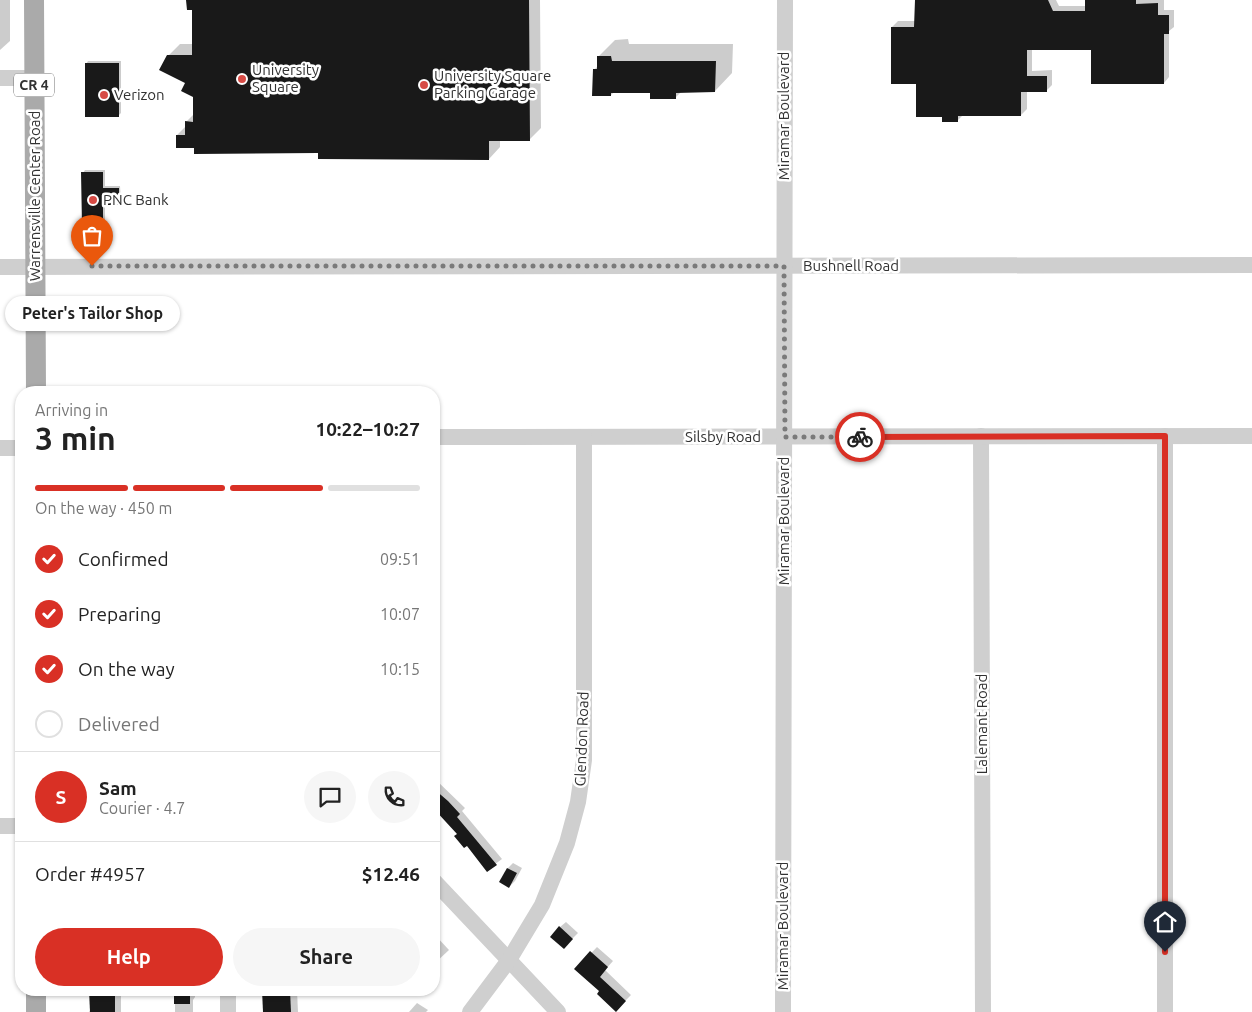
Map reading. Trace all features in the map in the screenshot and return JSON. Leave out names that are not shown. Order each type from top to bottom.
[{"type":"main road","name":"Warrensville Center Road","points":[[34,0],[36,386]]},
{"type":"main road","points":[[36,996],[36,1012]]},
{"type":"street","name":"Miramar Boulevard","points":[[783,1012],[785,0]]},
{"type":"street","points":[[0,78],[34,78]]},
{"type":"street","name":"Bushnell Road","points":[[0,267],[1252,265]]},
{"type":"street","name":"Lalemant Road","points":[[981,436],[983,1012]]},
{"type":"street","points":[[1165,436],[1165,1012]]},
{"type":"street","name":"Silsby Road","points":[[440,437],[1252,436]]},
{"type":"street","name":"Glendon Road","points":[[470,1012],[509,960],[542,905],[567,843],[578,802],[584,760],[584,437]]},
{"type":"street","points":[[0,448],[15,448]]},
{"type":"street","points":[[0,826],[15,826]]},
{"type":"street","points":[[440,887],[558,1012]]},
{"type":"street","points":[[228,996],[228,1012]]},
{"type":"building","name":"University Square Parking Garage","points":[[186,0],[529,0],[530,141],[489,141],[489,160],[318,159],[318,153],[194,154],[194,148],[176,148],[176,135],[185,135],[185,121],[193,122],[193,97],[181,91],[185,83],[159,70],[167,55],[192,55],[192,10],[187,10]]},
{"type":"building","points":[[915,0],[1048,0],[1053,11],[1085,11],[1085,0],[1136,0],[1136,4],[1158,3],[1158,15],[1169,15],[1169,34],[1164,34],[1164,84],[1091,84],[1091,50],[1027,50],[1027,76],[1047,76],[1047,92],[1021,92],[1021,116],[958,116],[958,122],[942,122],[942,117],[916,117],[916,84],[891,84],[891,27],[914,27]]},
{"type":"building","points":[[597,56],[611,56],[612,61],[716,61],[715,92],[676,93],[676,99],[650,99],[650,93],[611,93],[611,96],[592,96],[593,69],[597,69]]},
{"type":"building","points":[[85,63],[119,63],[119,117],[85,117]]},
{"type":"building","points":[[81,172],[103,172],[103,188],[119,188],[119,205],[103,205],[103,225],[82,225]]},
{"type":"building","points":[[440,794],[460,814],[457,817],[497,865],[487,872],[467,846],[464,848],[454,836],[457,834],[440,816]]},
{"type":"building","points":[[507,868],[517,873],[509,888],[499,882]]},
{"type":"building","points":[[559,926],[573,939],[564,949],[550,937]]},
{"type":"building","points":[[590,951],[608,967],[600,977],[626,1001],[616,1012],[597,994],[599,991],[574,969]]},
{"type":"building","points":[[89,996],[115,996],[115,1012],[90,1012]]},
{"type":"building","points":[[174,996],[190,996],[190,1004],[174,1004]]},
{"type":"building","points":[[262,996],[290,996],[291,1012],[263,1012]]},
{"type":"way so far","points":[[92,266],[784,266],[785,437],[860,437]]},
{"type":"place","name":"University Square","points":[[242,79]]},
{"type":"place","name":"University Square Parking Garage","points":[[424,85]]},
{"type":"place","name":"Verizon","points":[[104,95]]},
{"type":"place","name":"PNC Bank","points":[[93,200]]},
{"type":"place","name":"Peter's Tailor Shop","points":[[92,266]]},
{"type":"route","points":[[860,437],[1165,436],[1165,952]]}]
